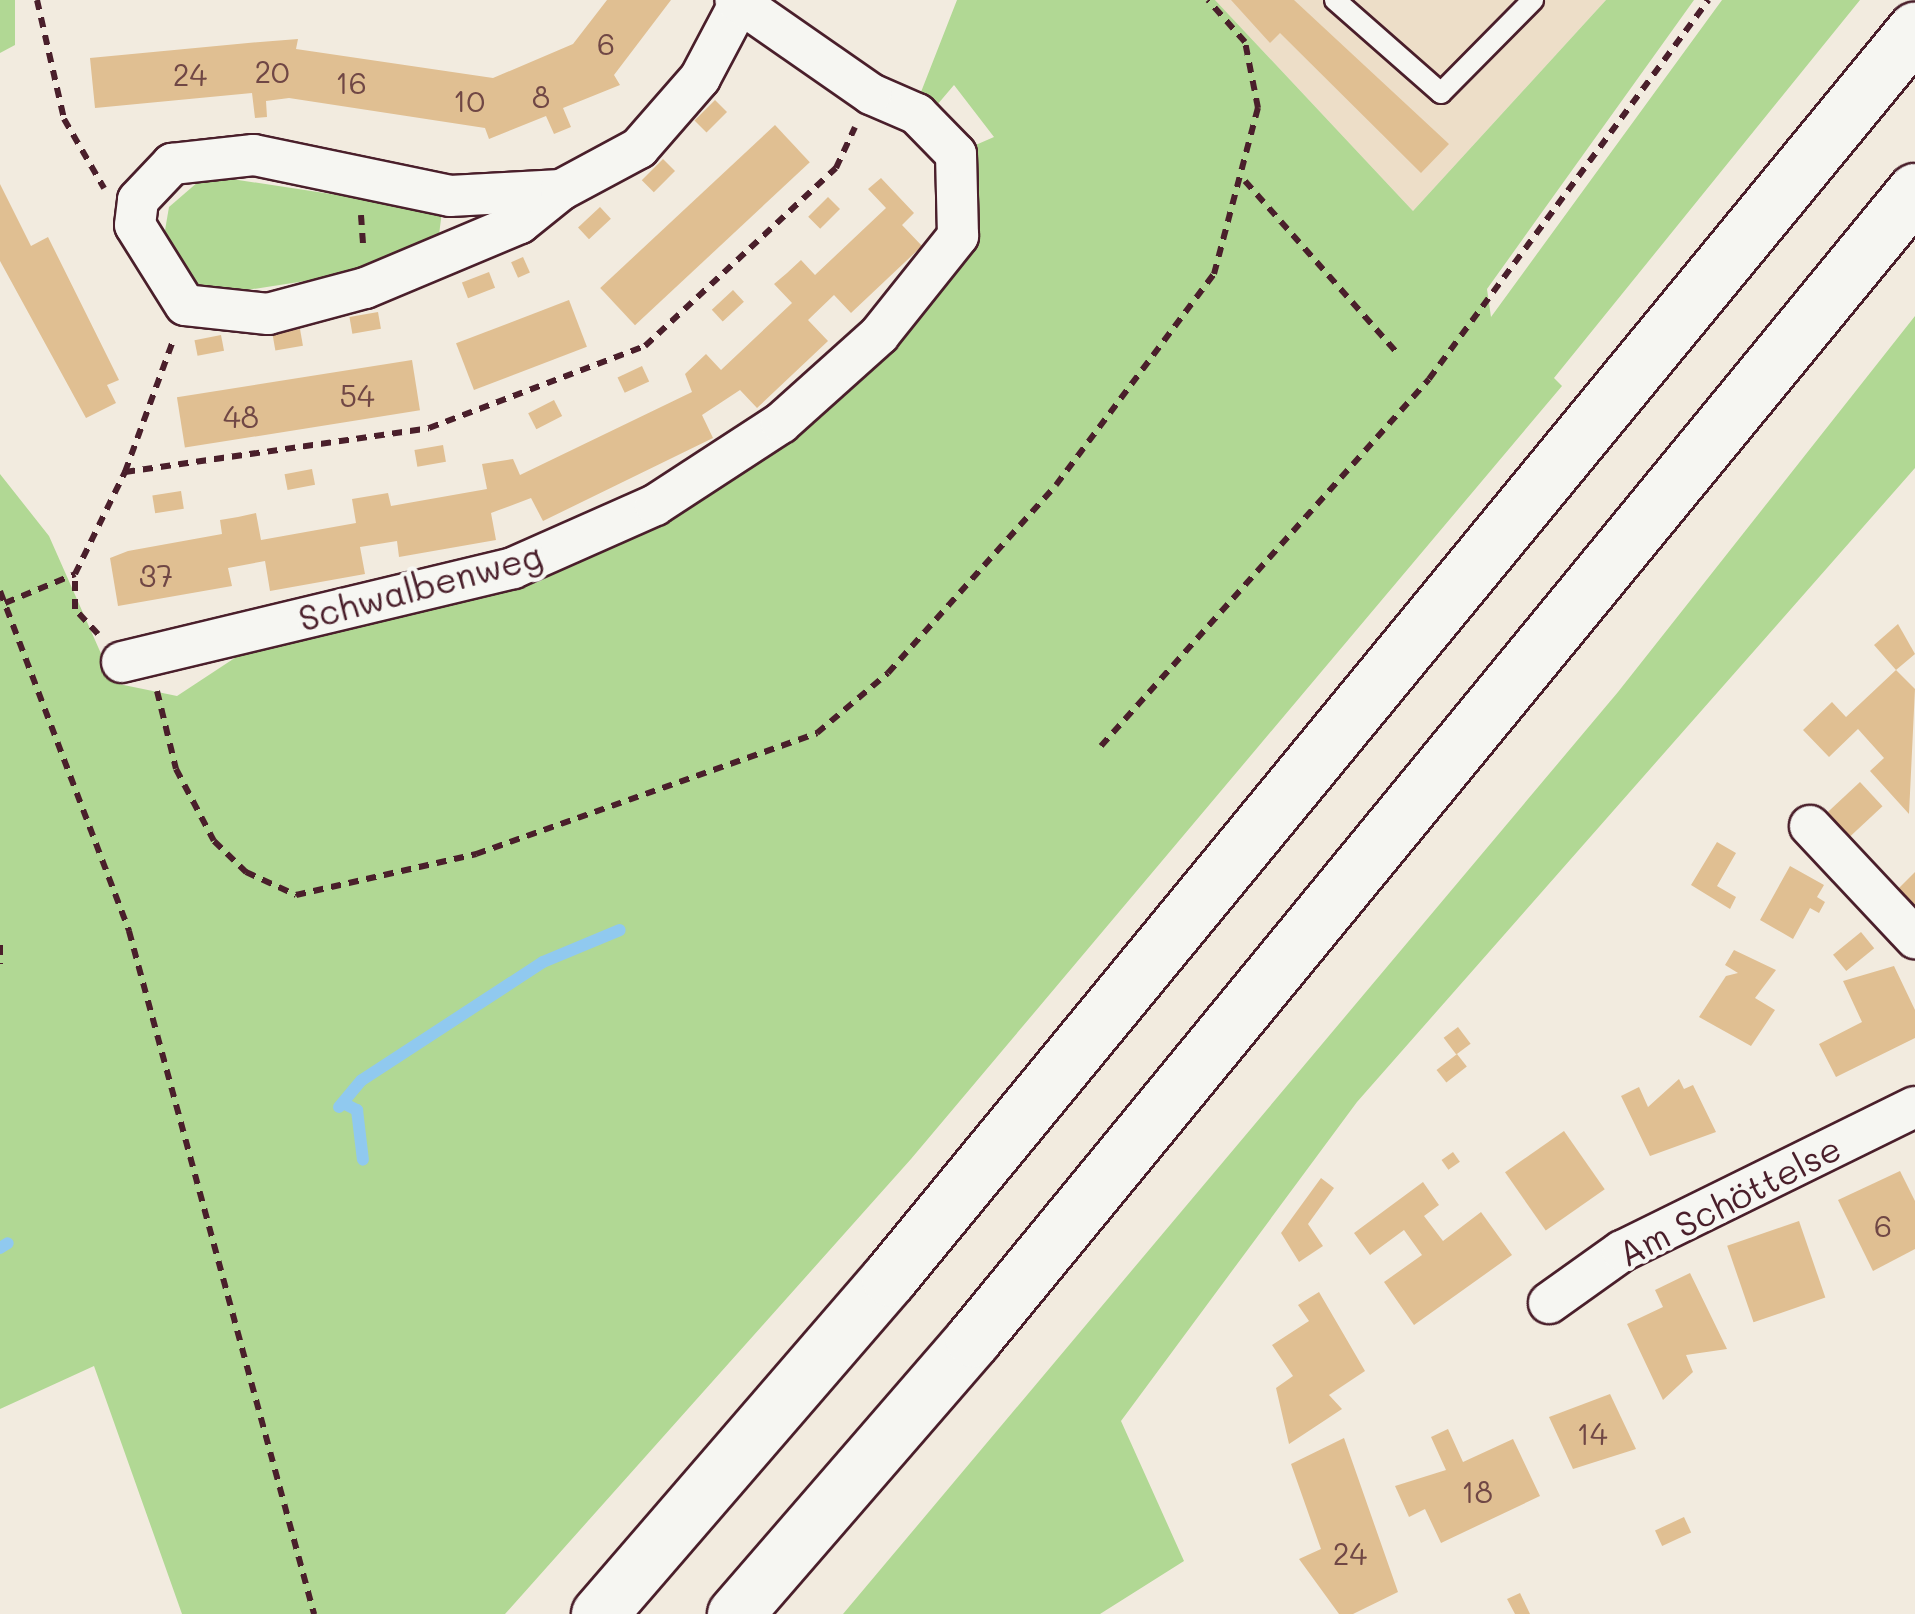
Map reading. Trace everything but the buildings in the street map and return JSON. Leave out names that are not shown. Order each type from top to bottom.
[{"type":"highway","points":[[599,1614],[889,1278],[1915,30]]},
{"type":"highway","points":[[734,1614],[972,1339],[1915,190]]},
{"type":"street","name":"Schwalbenweg","points":[[122,662],[513,568],[655,505],[781,423],[924,287],[958,236],[956,154],[917,114],[737,4],[700,78],[639,148],[561,190],[520,223],[365,288],[268,314],[185,306]]},
{"type":"street","name":"Schwalbenweg","points":[[138,200],[172,164],[254,154],[450,196],[561,190]]},
{"type":"street","points":[[138,200],[136,225],[152,263],[185,306]]},
{"type":"street","points":[[1810,826],[1915,938]]},
{"type":"street","name":"Am Schöttelse","points":[[1549,1303],[1622,1251],[1915,1108]]},
{"type":"lane","points":[[1335,0],[1441,94],[1533,0]]},
{"type":"path","points":[[37,0],[73,136],[98,186],[138,200]]},
{"type":"path","points":[[166,651],[160,721],[195,809],[226,856],[296,895],[476,854],[817,733],[888,673],[1148,369],[1214,274],[1244,180],[1256,78],[1245,42],[1208,0]]},
{"type":"path","points":[[1101,746],[1429,379],[1708,0]]},
{"type":"path","points":[[125,472],[429,428],[645,346],[836,168],[845,149]]},
{"type":"path","points":[[362,178],[365,288]]},
{"type":"path","points":[[1244,180],[1398,354]]},
{"type":"path","points":[[122,662],[75,609],[76,574],[125,472],[185,306]]},
{"type":"path","points":[[6,603],[76,574]]},
{"type":"path","points":[[0,591],[129,930],[314,1614]]},
{"type":"path","points":[[0,945],[0,964]]},
{"type":"shaded area","points":[[1215,0],[1606,0],[1413,211]]},
{"type":"green space","points":[[0,0],[15,0],[15,45],[0,53]]},
{"type":"green space","points":[[957,0],[1215,0],[1413,211],[1606,0],[1694,0],[1487,289],[1491,317],[1722,0],[1860,0],[1554,378],[1562,386],[911,1159],[505,1614],[182,1614],[94,1366],[0,1409],[0,474],[49,536],[114,683],[177,696],[274,632],[676,509],[977,215],[971,147],[994,137],[954,85],[937,105],[921,92]]},
{"type":"green space","points":[[206,175],[442,211],[438,243],[363,272],[221,294],[186,280],[162,248],[169,207]]},
{"type":"green space","points":[[1915,316],[1915,468],[1357,1102],[1121,1421],[1184,1561],[1100,1614],[843,1614],[1618,692]]},
{"type":"waterway","points":[[339,1107],[362,1080],[543,962],[620,930]]},
{"type":"waterway","points":[[343,1103],[357,1110],[363,1160]]},
{"type":"waterway","points":[[0,1248],[8,1243]]}]
